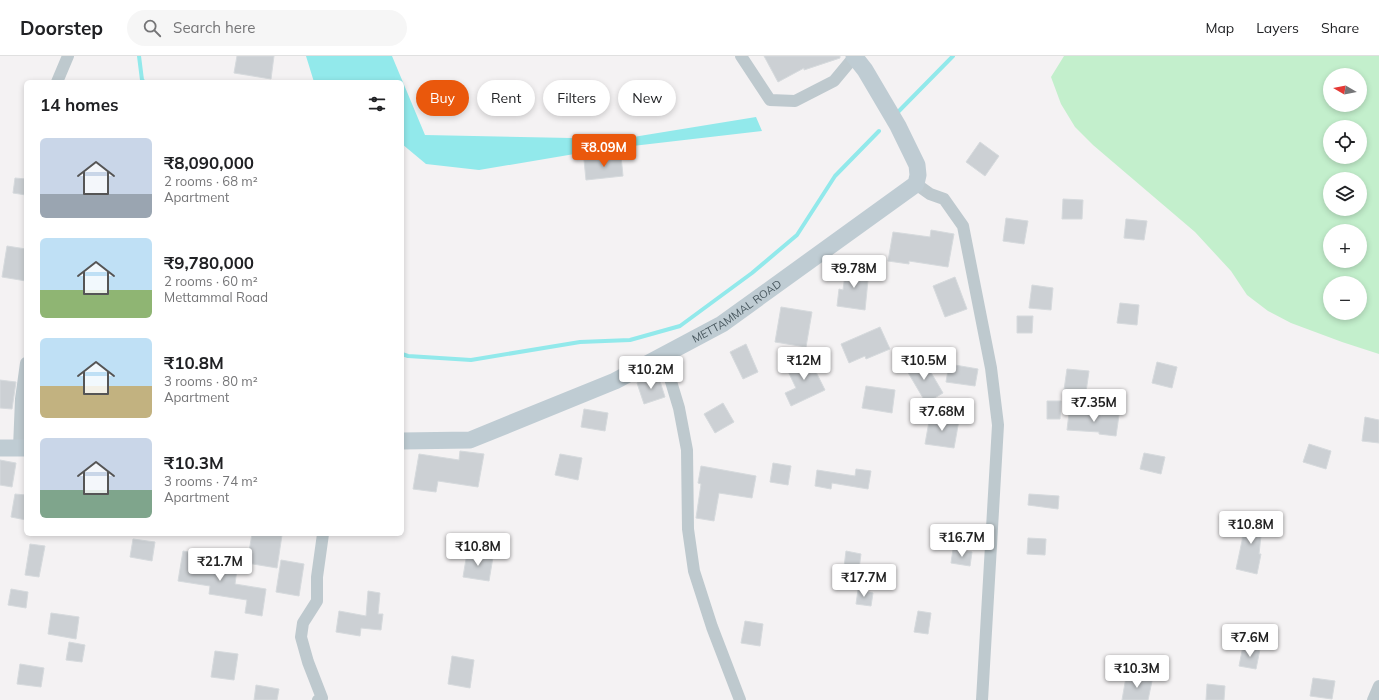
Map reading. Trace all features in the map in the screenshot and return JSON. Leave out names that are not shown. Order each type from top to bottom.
[{"type":"main road","points":[[854,57],[865,70],[898,126],[917,165],[918,175],[916,184]]},
{"type":"main road","name":"METTAMMAL ROAD","points":[[404,441],[470,440],[615,381],[722,324],[916,184]]},
{"type":"main road","points":[[0,448],[22,448]]},
{"type":"street","points":[[58,80],[68,56]]},
{"type":"street","points":[[742,56],[770,100],[795,101],[834,81],[854,57]]},
{"type":"street","points":[[916,184],[930,194],[944,199],[963,226],[991,368],[998,433],[982,700]]},
{"type":"street","points":[[663,355],[679,408],[687,450],[688,529],[694,571],[712,627],[740,700]]},
{"type":"street","points":[[22,448],[21,398],[24,377]]},
{"type":"street","points":[[318,700],[322,698],[308,662],[301,637],[304,623],[317,601],[317,577],[323,536]]},
{"type":"street","points":[[1373,700],[1379,686]]},
{"type":"green space","points":[[1064,56],[1379,56],[1379,354],[1291,323],[1268,311],[1247,295],[1231,271],[1195,232],[1093,145],[1075,127],[1061,104],[1051,77]]},
{"type":"water","points":[[306,56],[392,56],[402,80],[313,80]]},
{"type":"water","points":[[404,85],[425,135],[621,139],[756,117],[762,131],[598,150],[479,170],[426,164],[404,146]]},
{"type":"building","points":[[237,56],[274,56],[271,79],[234,73]]},
{"type":"building","points":[[764,56],[840,56],[840,58],[804,70],[804,68],[778,82]]},
{"type":"building","points":[[980,142],[999,156],[985,176],[966,162]]},
{"type":"building","points":[[621,156],[623,176],[586,180],[584,160]]},
{"type":"building","points":[[15,178],[24,179],[24,195],[13,193]]},
{"type":"building","points":[[1063,199],[1083,200],[1082,219],[1062,219]]},
{"type":"building","points":[[1006,218],[1028,221],[1024,244],[1003,241]]},
{"type":"building","points":[[1126,219],[1147,221],[1144,240],[1124,238]]},
{"type":"building","points":[[931,230],[954,234],[948,267],[909,261],[909,264],[888,261],[893,232],[930,237]]},
{"type":"building","points":[[7,246],[24,249],[24,281],[2,277]]},
{"type":"building","points":[[846,267],[869,270],[865,310],[837,306],[839,289],[843,290]]},
{"type":"building","points":[[955,277],[967,309],[945,317],[933,286]]},
{"type":"building","points":[[1032,285],[1053,288],[1051,310],[1029,308]]},
{"type":"building","points":[[1120,303],[1139,305],[1137,325],[1117,323]]},
{"type":"building","points":[[781,307],[812,312],[806,347],[775,342]]},
{"type":"building","points":[[1017,316],[1033,316],[1032,333],[1017,333]]},
{"type":"building","points":[[880,327],[890,349],[866,359],[865,356],[849,363],[841,344]]},
{"type":"building","points":[[746,344],[758,372],[743,379],[730,352]]},
{"type":"building","points":[[808,356],[825,390],[791,406],[785,393],[796,388],[786,367]]},
{"type":"building","points":[[923,359],[943,393],[926,403],[906,369]]},
{"type":"building","points":[[1157,362],[1177,367],[1172,388],[1152,383]]},
{"type":"building","points":[[949,364],[978,369],[975,386],[946,382]]},
{"type":"building","points":[[1067,369],[1089,371],[1086,392],[1064,390]]},
{"type":"building","points":[[658,375],[665,397],[644,404],[637,383]]},
{"type":"building","points":[[0,380],[16,382],[12,409],[0,408]]},
{"type":"building","points":[[866,386],[895,390],[892,413],[862,408]]},
{"type":"building","points":[[1047,401],[1061,401],[1060,419],[1047,419]]},
{"type":"building","points":[[723,403],[734,422],[715,433],[704,414]]},
{"type":"building","points":[[584,409],[608,413],[605,431],[581,427]]},
{"type":"building","points":[[1069,413],[1102,415],[1102,413],[1119,415],[1116,436],[1099,434],[1099,432],[1067,430]]},
{"type":"building","points":[[930,416],[959,420],[954,448],[925,444]]},
{"type":"building","points":[[1365,417],[1379,420],[1379,443],[1362,441]]},
{"type":"building","points":[[1309,444],[1331,451],[1326,469],[1303,462]]},
{"type":"building","points":[[460,451],[484,454],[478,487],[438,481],[436,492],[413,489],[419,454],[459,460]]},
{"type":"building","points":[[1144,453],[1165,457],[1161,474],[1140,469]]},
{"type":"building","points":[[560,454],[582,458],[578,480],[555,475]]},
{"type":"building","points":[[0,460],[16,463],[12,487],[0,485]]},
{"type":"building","points":[[773,463],[791,466],[788,485],[770,482]]},
{"type":"building","points":[[701,466],[756,476],[752,498],[719,493],[714,521],[696,518],[701,484],[698,483]]},
{"type":"building","points":[[856,469],[871,471],[868,489],[832,483],[831,489],[815,486],[817,470],[855,476]]},
{"type":"building","points":[[15,494],[24,495],[24,520],[11,517]]},
{"type":"building","points":[[1029,494],[1059,496],[1058,509],[1028,505]]},
{"type":"building","points":[[1244,516],[1263,517],[1259,554],[1261,554],[1257,574],[1236,569],[1242,541]]},
{"type":"building","points":[[252,536],[282,536],[277,568],[247,563]]},
{"type":"building","points":[[1028,538],[1046,539],[1045,555],[1027,554]]},
{"type":"building","points":[[133,539],[155,542],[152,561],[130,557]]},
{"type":"building","points":[[30,544],[45,546],[39,577],[25,575]]},
{"type":"building","points":[[953,549],[972,552],[970,566],[951,563]]},
{"type":"building","points":[[183,551],[206,555],[205,564],[237,569],[235,584],[266,589],[262,616],[245,613],[247,600],[209,594],[210,586],[178,581]]},
{"type":"building","points":[[846,551],[861,554],[859,569],[844,567]]},
{"type":"building","points":[[467,553],[493,557],[489,581],[463,577]]},
{"type":"building","points":[[281,560],[304,564],[299,596],[276,592]]},
{"type":"building","points":[[11,589],[28,592],[26,608],[8,605]]},
{"type":"building","points":[[858,590],[873,593],[871,606],[856,604]]},
{"type":"building","points":[[368,591],[380,593],[378,614],[383,614],[381,630],[361,628],[360,636],[336,632],[339,611],[366,616]]},
{"type":"building","points":[[918,611],[931,613],[928,634],[914,632]]},
{"type":"building","points":[[51,613],[79,617],[76,639],[48,634]]},
{"type":"building","points":[[745,621],[763,624],[760,646],[741,643]]},
{"type":"building","points":[[69,642],[85,645],[82,662],[66,660]]},
{"type":"building","points":[[1243,646],[1260,649],[1256,669],[1239,666]]},
{"type":"building","points":[[215,651],[238,654],[234,680],[211,677]]},
{"type":"building","points":[[452,656],[474,660],[470,688],[448,684]]},
{"type":"building","points":[[20,664],[44,668],[41,687],[17,684]]},
{"type":"building","points":[[1126,677],[1152,681],[1148,700],[1122,700]]},
{"type":"building","points":[[1313,678],[1335,681],[1332,699],[1310,696]]},
{"type":"building","points":[[1207,684],[1225,686],[1224,700],[1206,700]]},
{"type":"building","points":[[256,685],[279,689],[277,700],[254,700]]},
{"type":"waterway","points":[[139,56],[142,80]]},
{"type":"waterway","points":[[897,113],[953,56]]},
{"type":"waterway","points":[[404,355],[471,360],[580,342],[630,340],[680,326],[752,273],[797,235],[835,176],[879,131]]}]
